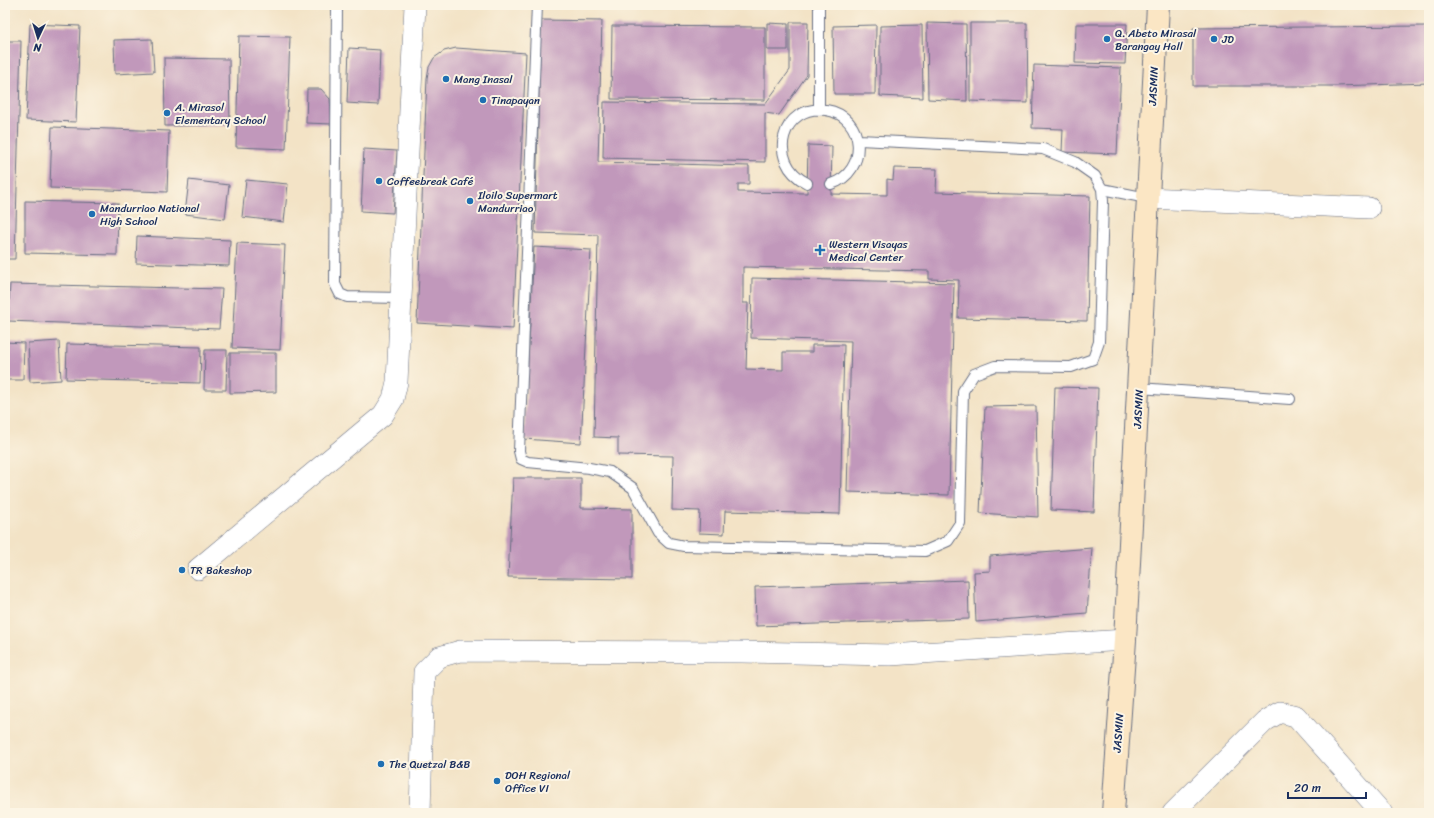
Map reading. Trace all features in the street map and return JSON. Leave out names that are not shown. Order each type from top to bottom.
[{"type":"street","points":[[198,568],[383,415],[393,399],[397,382],[415,5]]},
{"type":"street","name":"JASMIN","points":[[1113,813],[1125,640],[1158,5]]},
{"type":"street","points":[[1147,198],[1368,208]]},
{"type":"street","points":[[420,813],[424,672],[439,657],[460,651],[734,652],[890,655],[1125,640]]},
{"type":"street","points":[[1173,813],[1265,721],[1280,712],[1296,716],[1382,813]]},
{"type":"lane","points":[[337,5],[335,284],[340,294],[347,297],[401,298]]},
{"type":"lane","points":[[537,5],[519,451],[521,459],[528,462],[589,468],[610,472],[633,488],[658,533],[669,542],[684,546],[925,551],[948,541],[960,523],[963,390],[974,374],[995,366],[1070,368],[1093,359],[1099,342],[1102,189],[1095,176],[1075,162],[1043,149],[859,140]]},
{"type":"lane","points":[[819,5],[819,110]]},
{"type":"lane","points":[[807,183],[790,170],[784,158],[782,146],[785,133],[792,122],[802,114],[819,110],[837,113],[847,120],[854,129],[859,140],[859,152],[855,164],[848,174],[838,182],[831,184]]},
{"type":"lane","points":[[1102,189],[1147,198]]},
{"type":"lane","points":[[1139,388],[1290,399]]},
{"type":"building","points":[[541,20],[602,21],[598,162],[749,166],[749,184],[738,184],[738,192],[807,193],[808,145],[832,146],[831,194],[887,195],[887,179],[893,180],[894,168],[937,169],[936,192],[1090,196],[1087,321],[958,318],[959,280],[929,279],[929,271],[743,267],[743,303],[748,303],[746,369],[783,370],[783,352],[812,352],[812,345],[844,345],[840,514],[725,511],[724,534],[699,533],[700,511],[672,510],[673,456],[618,455],[618,438],[594,437],[598,235],[535,233]]},
{"type":"building","points":[[790,22],[808,22],[807,75],[779,115],[765,113],[765,162],[603,158],[604,102],[765,104],[790,70]]},
{"type":"building","points":[[767,23],[788,24],[788,50],[767,50]]},
{"type":"building","points":[[927,23],[966,24],[967,101],[928,99]]},
{"type":"building","points":[[970,23],[1027,23],[1028,103],[970,101]]},
{"type":"building","points":[[30,24],[80,26],[76,122],[26,120]]},
{"type":"building","points":[[1076,24],[1127,24],[1125,64],[1075,63]]},
{"type":"building","points":[[876,25],[875,94],[834,94],[833,26]]},
{"type":"building","points":[[922,25],[923,98],[880,96],[880,26]]},
{"type":"building","points":[[612,26],[765,27],[765,100],[611,99]]},
{"type":"building","points":[[1429,26],[1429,83],[1336,86],[1193,86],[1193,28]]},
{"type":"building","points":[[239,36],[290,37],[286,149],[236,147]]},
{"type":"building","points":[[152,39],[154,72],[115,74],[114,40]]},
{"type":"building","points":[[5,41],[21,41],[15,259],[5,259]]},
{"type":"building","points":[[349,48],[380,50],[378,105],[347,103]]},
{"type":"building","name":"Iloilo Supermart Mandurriao","points":[[456,48],[526,53],[513,329],[417,323],[427,78],[429,67],[434,58],[444,51]]},
{"type":"building","points":[[164,58],[229,59],[230,125],[165,126]]},
{"type":"building","points":[[1034,65],[1121,68],[1117,154],[1062,152],[1063,129],[1032,128]]},
{"type":"building","points":[[307,89],[321,89],[330,99],[332,124],[306,123]]},
{"type":"building","points":[[52,127],[169,131],[167,192],[50,188]]},
{"type":"building","name":"Coffeebreak Café","points":[[364,149],[397,151],[393,213],[361,211]]},
{"type":"building","points":[[189,180],[229,185],[225,219],[185,214]]},
{"type":"building","points":[[246,180],[288,184],[284,222],[242,217]]},
{"type":"building","points":[[25,201],[118,203],[117,255],[25,253]]},
{"type":"building","points":[[137,236],[230,240],[229,266],[136,263]]},
{"type":"building","points":[[237,243],[285,245],[280,350],[232,348]]},
{"type":"building","points":[[534,247],[591,250],[581,443],[524,439]]},
{"type":"building","points":[[752,278],[954,283],[949,495],[847,492],[851,341],[751,338]]},
{"type":"building","points":[[10,284],[222,289],[219,329],[8,321]]},
{"type":"building","points":[[59,341],[61,380],[30,382],[28,343]]},
{"type":"building","points":[[5,342],[24,343],[23,380],[5,380]]},
{"type":"building","points":[[67,344],[201,347],[200,383],[66,379]]},
{"type":"building","points":[[205,350],[227,350],[226,390],[204,390]]},
{"type":"building","points":[[230,353],[276,353],[276,392],[230,393]]},
{"type":"building","points":[[1055,387],[1098,388],[1094,512],[1051,510]]},
{"type":"building","points":[[1036,406],[1038,517],[980,513],[985,407]]},
{"type":"building","points":[[513,478],[581,478],[581,508],[632,509],[632,579],[508,577]]},
{"type":"building","points":[[1092,548],[1087,613],[976,622],[974,572],[990,571],[990,556]]},
{"type":"building","points":[[968,580],[969,619],[756,626],[755,587]]},
{"type":"place","name":"Q. Abeto Mirasal Barangay Hall","points":[[1107,39]]},
{"type":"place","name":"JD","points":[[1214,39]]},
{"type":"place","name":"Mang Inasal","points":[[446,79]]},
{"type":"place","name":"Tinapayan","points":[[483,100]]},
{"type":"place","name":"A. Mirasol Elementary School","points":[[167,113]]},
{"type":"place","name":"Coffeebreak Café","points":[[379,181]]},
{"type":"place","name":"Iloilo Supermart Mandurriao","points":[[470,201]]},
{"type":"place","name":"Mandurriao National High School","points":[[92,214]]},
{"type":"place","name":"Western Visayas Medical Center","points":[[820,250]]},
{"type":"place","name":"TR Bakeshop","points":[[182,570]]},
{"type":"place","name":"The Quetzal B&B","points":[[381,764]]},
{"type":"place","name":"DOH Regional Office VI","points":[[497,781]]}]
